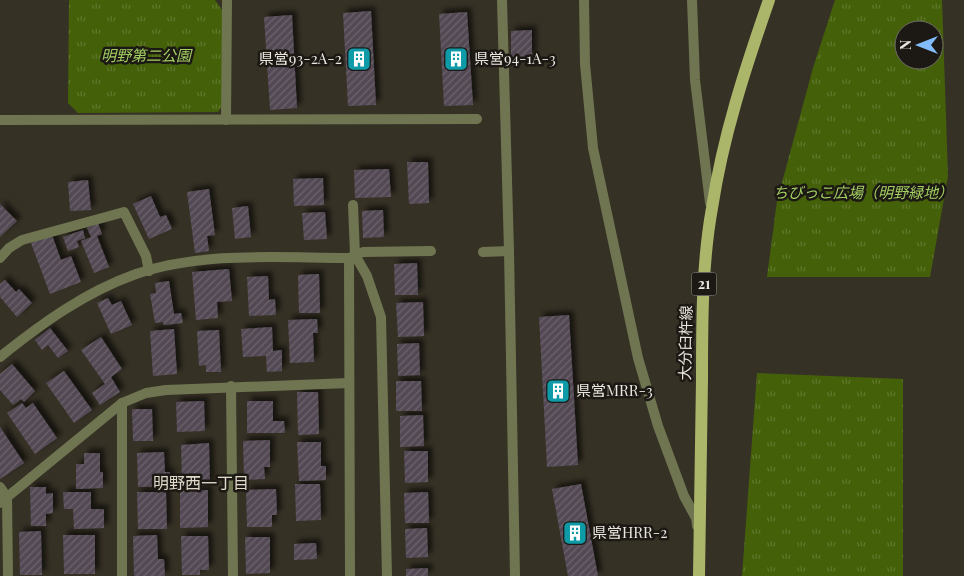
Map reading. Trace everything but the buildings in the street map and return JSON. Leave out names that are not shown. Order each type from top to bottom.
[{"type":"main road","name":"大分臼杵線","points":[[699,576],[702,330],[705,267],[711,210],[730,122],[741,82],[769,0]]},
{"type":"street","points":[[226,120],[227,0]]},
{"type":"street","points":[[502,0],[515,576]]},
{"type":"street","points":[[584,0],[586,73],[593,148],[601,186],[641,366],[658,426],[684,496],[696,518],[700,539]]},
{"type":"street","points":[[692,0],[695,80],[711,210]]},
{"type":"street","points":[[0,120],[477,119]]},
{"type":"street","points":[[350,576],[349,384],[353,205]]},
{"type":"street","points":[[0,258],[9,248],[22,240],[124,212],[146,256],[149,271]]},
{"type":"street","points":[[0,357],[62,311],[99,290],[137,274],[180,263],[236,258],[352,256],[363,252],[432,251]]},
{"type":"street","points":[[483,252],[509,252]]},
{"type":"street","points":[[352,256],[366,276],[381,317],[387,576]]},
{"type":"street","points":[[4,500],[122,403],[146,393],[231,386],[349,384]]},
{"type":"street","points":[[231,386],[233,576]]},
{"type":"street","points":[[122,403],[122,576]]},
{"type":"street","points":[[0,486],[4,500],[8,576]]},
{"type":"green space","name":"明野第二公園","points":[[69,0],[215,0],[222,10],[223,105],[218,112],[78,113],[68,103]]},
{"type":"green space","name":"ちびっこ広場（明野緑地）","points":[[835,0],[942,0],[943,20],[894,20],[894,70],[944,70],[944,59],[948,176],[930,277],[767,277],[777,201],[813,68]]},
{"type":"green space","points":[[757,373],[903,379],[903,576],[742,576]]},
{"type":"place","name":"県営93-2A-2","points":[[359,59]]},
{"type":"place","name":"県営94-1A-3","points":[[456,59]]},
{"type":"place","name":"県営MRR-3","points":[[558,391]]},
{"type":"place","name":"県営HRR-2","points":[[575,533]]},
{"type":"district","name":"明野西一丁目","points":[[201,483]]}]
